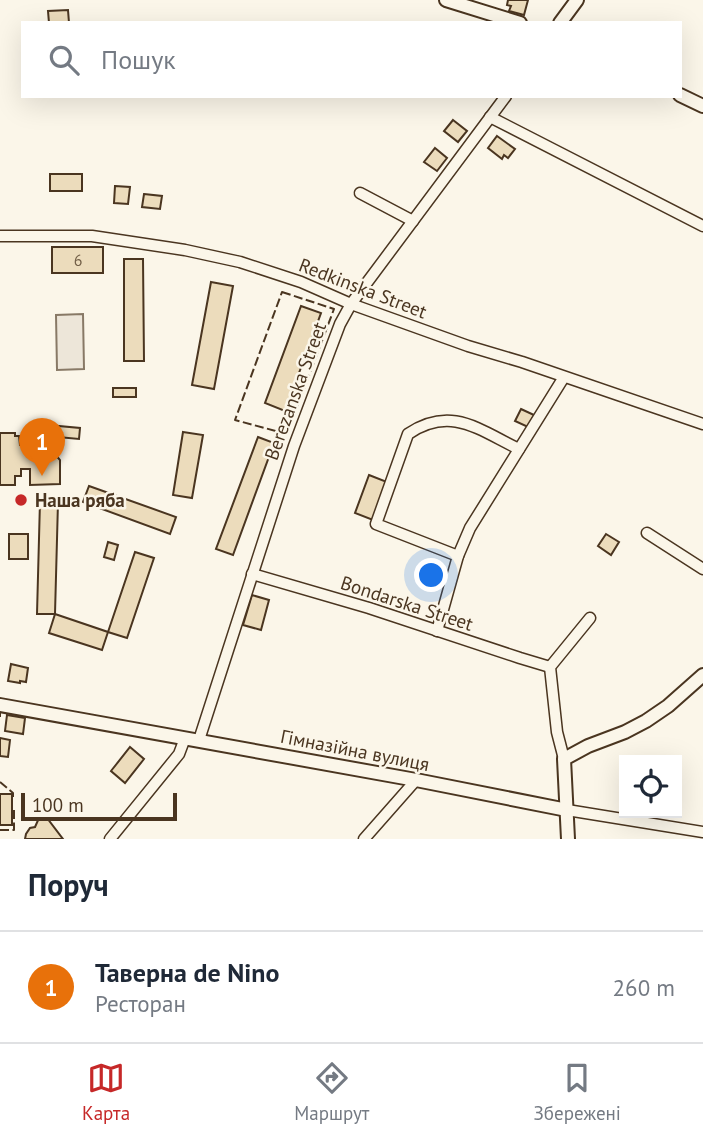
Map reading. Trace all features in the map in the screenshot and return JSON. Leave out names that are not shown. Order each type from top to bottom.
[{"type":"street","points":[[446,0],[514,21]]},
{"type":"street","points":[[561,21],[577,0]]},
{"type":"street","points":[[682,96],[703,106]]},
{"type":"street","name":"Berezanska Street","points":[[199,740],[294,446],[340,324],[351,304],[504,98]]},
{"type":"street","points":[[490,117],[703,226]]},
{"type":"street","points":[[360,193],[413,221]]},
{"type":"street","name":"Redkinska Street","points":[[0,236],[92,236],[185,250],[240,262],[301,282],[351,304],[468,346],[703,424]]},
{"type":"street","points":[[437,631],[458,556],[476,519],[564,377]]},
{"type":"street","points":[[458,556],[376,524],[408,434],[435,421],[450,420],[463,422],[519,449]]},
{"type":"street","points":[[647,533],[703,569]]},
{"type":"street","name":"Bondarska Street","points":[[252,574],[369,608],[550,667]]},
{"type":"street","points":[[568,839],[564,760],[557,732],[550,667],[590,618]]},
{"type":"street","points":[[564,760],[587,746],[646,721],[668,706],[703,675]]},
{"type":"street","name":"Гімназійна вулиця","points":[[0,705],[567,810],[703,832]]},
{"type":"street","points":[[116,837],[179,754],[185,738]]},
{"type":"street","points":[[364,839],[416,780]]},
{"type":"shaded area","points":[[83,314],[84,369],[57,370],[56,315]]},
{"type":"building","points":[[508,0],[528,0],[524,15],[509,11],[511,6],[507,5]]},
{"type":"building","points":[[68,10],[69,21],[49,21],[48,11]]},
{"type":"building","points":[[453,120],[467,131],[458,142],[444,131]]},
{"type":"building","points":[[497,136],[515,149],[508,158],[504,155],[502,159],[488,148]]},
{"type":"building","points":[[435,148],[447,158],[437,171],[424,162]]},
{"type":"building","points":[[50,174],[82,174],[82,191],[50,191]]},
{"type":"building","points":[[115,186],[130,187],[128,204],[114,203]]},
{"type":"building","points":[[144,194],[162,196],[160,209],[142,207]]},
{"type":"building","points":[[52,247],[103,247],[103,273],[52,273]]},
{"type":"building","points":[[124,259],[143,259],[144,361],[124,361]]},
{"type":"building","points":[[211,282],[233,286],[214,389],[192,385]]},
{"type":"building","points":[[301,306],[321,313],[285,411],[265,403]]},
{"type":"building","points":[[113,388],[136,388],[136,397],[113,397]]},
{"type":"building","points":[[521,409],[534,415],[528,427],[515,421]]},
{"type":"building","points":[[37,424],[80,428],[79,439],[36,435]]},
{"type":"building","points":[[183,432],[203,435],[192,498],[173,495]]},
{"type":"building","points":[[0,433],[15,433],[15,436],[19,436],[20,445],[35,445],[35,448],[45,448],[47,453],[55,454],[60,460],[60,484],[30,485],[30,469],[21,469],[21,476],[15,476],[15,485],[0,485]]},
{"type":"building","points":[[258,437],[274,443],[233,555],[216,549]]},
{"type":"building","points":[[369,475],[387,482],[373,520],[355,513]]},
{"type":"building","points":[[89,486],[176,517],[170,534],[83,502]]},
{"type":"building","points":[[40,501],[58,502],[55,614],[37,614]]},
{"type":"building","points":[[9,534],[28,534],[28,559],[9,559]]},
{"type":"building","points":[[606,534],[619,542],[611,555],[598,546]]},
{"type":"building","points":[[108,542],[118,545],[114,560],[104,557]]},
{"type":"building","points":[[135,552],[154,558],[127,638],[108,632]]},
{"type":"building","points":[[252,595],[269,600],[261,630],[243,625]]},
{"type":"building","points":[[55,614],[108,632],[102,650],[49,633]]},
{"type":"building","points":[[11,664],[28,668],[26,682],[8,681]]},
{"type":"building","points":[[7,715],[25,718],[23,734],[5,731]]},
{"type":"building","points":[[0,738],[10,740],[8,757],[0,756]]},
{"type":"building","points":[[130,747],[144,759],[125,783],[111,771]]},
{"type":"building","points":[[0,794],[12,794],[12,825],[0,825]]},
{"type":"building","points":[[39,818],[47,818],[63,839],[25,839]]},
{"type":"fence","points":[[282,292],[334,309],[287,434],[235,420],[282,292]]},
{"type":"fence","points":[[0,782],[13,793],[13,797]]},
{"type":"fence","points":[[0,830],[14,830],[14,807]]},
{"type":"place","name":"Таверна de Nino","points":[[42,476]]},
{"type":"place","name":"Наша ряба","points":[[21,500]]}]
